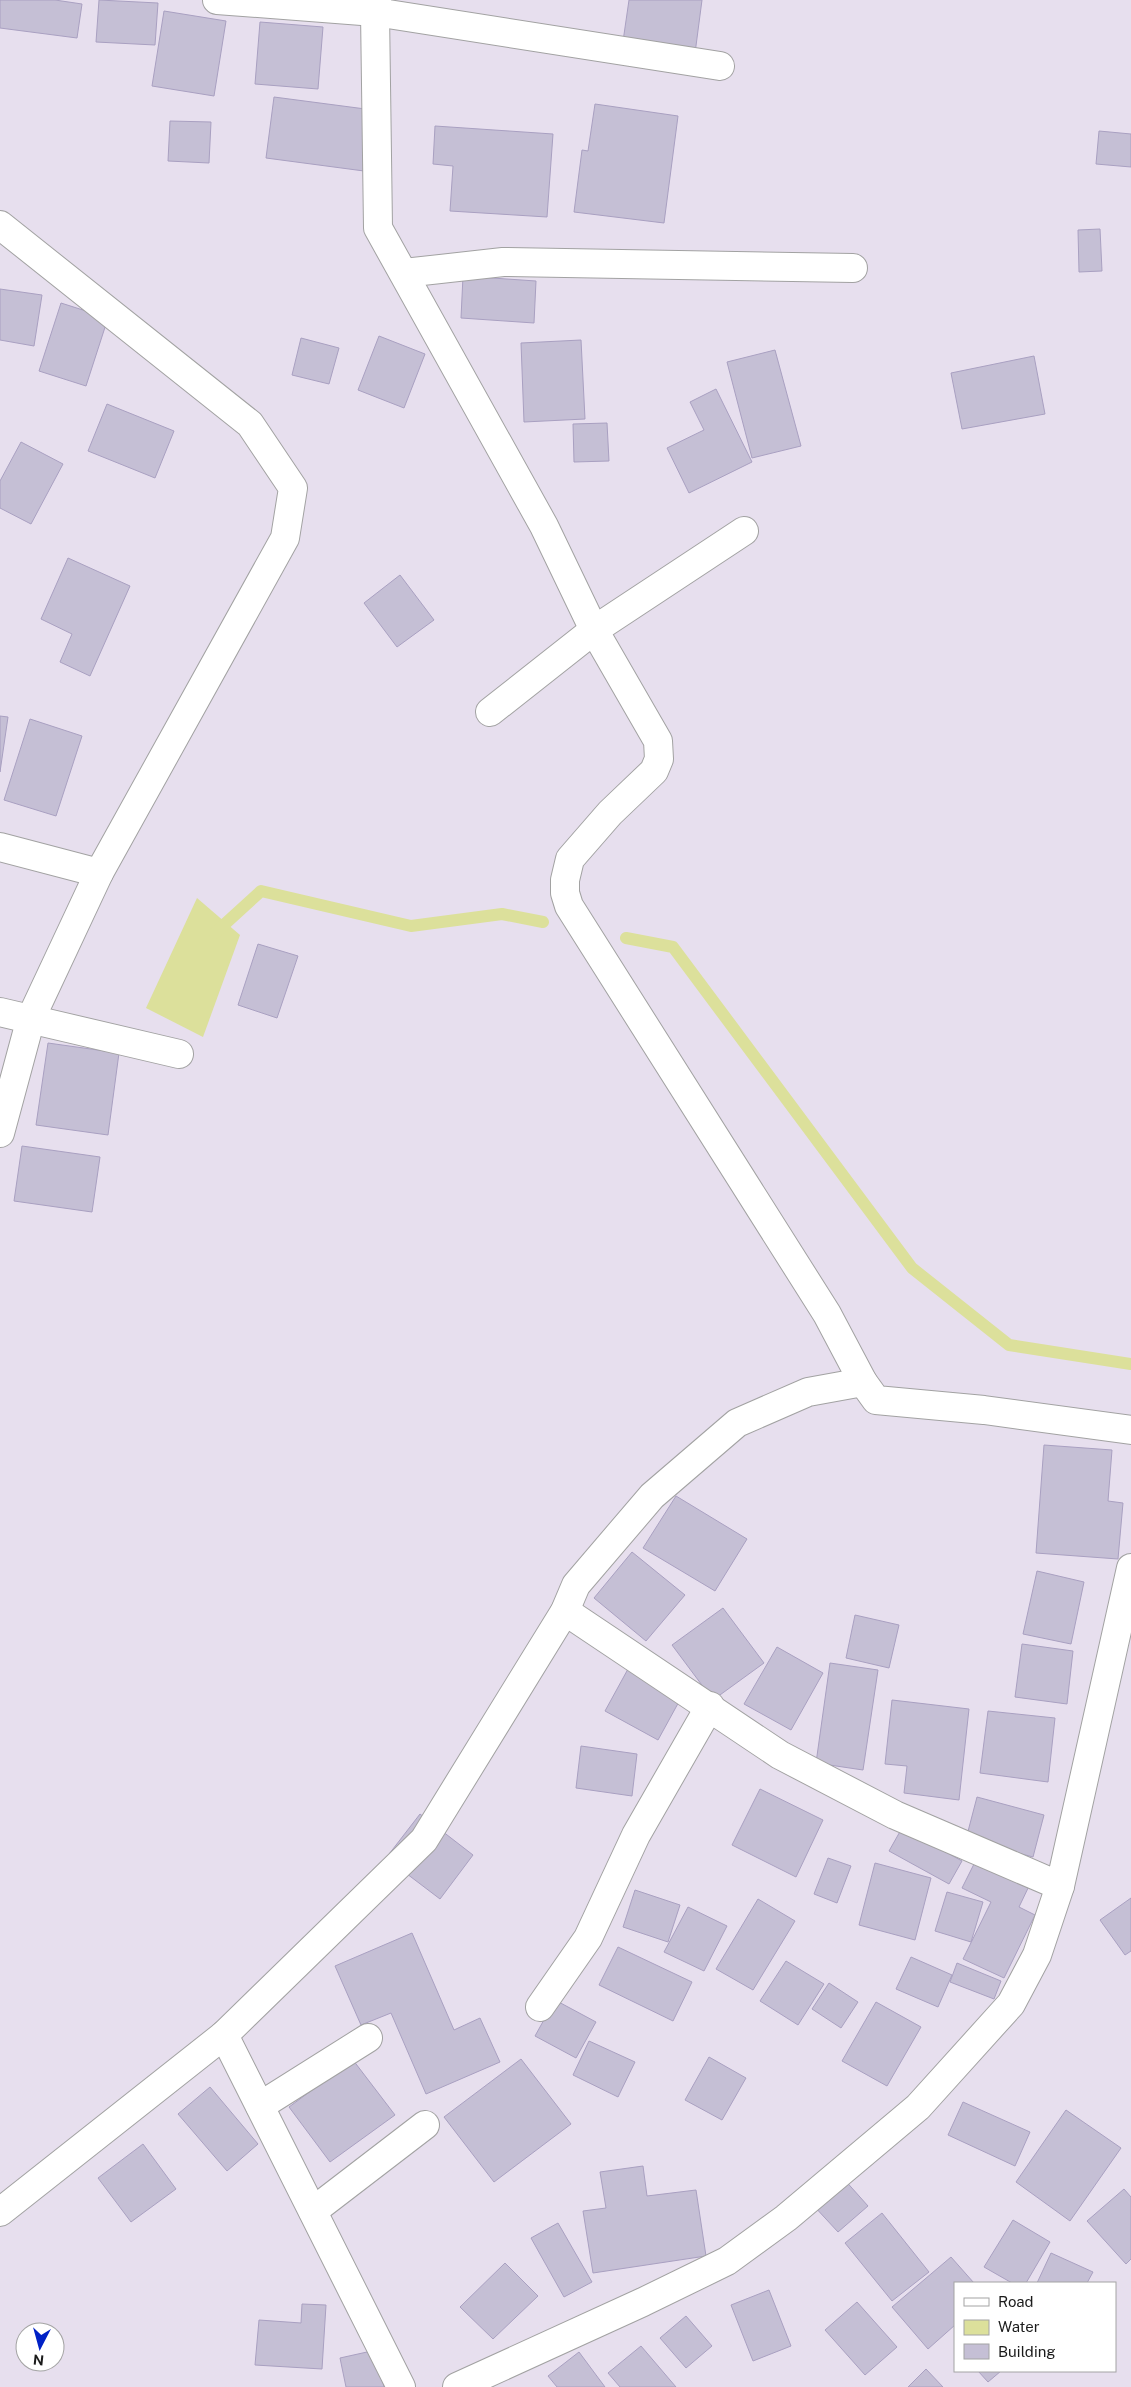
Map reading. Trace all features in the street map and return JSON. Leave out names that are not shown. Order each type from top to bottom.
[{"type":"street","points":[[218,0],[376,6],[720,66]]},
{"type":"street","points":[[376,6],[378,228],[544,526],[594,630],[658,741],[660,750],[654,771],[610,813],[570,859],[565,880],[565,892],[569,906],[827,1314],[863,1382],[876,1400],[984,1410],[1131,1430]]},
{"type":"street","points":[[0,225],[250,424],[293,488],[286,538],[99,874],[31,1018],[0,1133]]},
{"type":"street","points":[[404,273],[503,262],[853,268]]},
{"type":"street","points":[[490,712],[594,630],[744,531]]},
{"type":"street","points":[[0,847],[99,874]]},
{"type":"street","points":[[0,1012],[179,1054]]},
{"type":"street","points":[[0,2212],[224,2035],[424,1840],[565,1611],[576,1585],[652,1496],[737,1422],[808,1392],[863,1382]]},
{"type":"street","points":[[457,2387],[644,2302],[727,2261],[786,2218],[918,2107],[1012,2004],[1037,1955],[1060,1886],[1131,1568]]},
{"type":"street","points":[[565,1611],[710,1706],[780,1755],[895,1816],[1060,1886]]},
{"type":"street","points":[[540,2007],[588,1938],[636,1836],[710,1706]]},
{"type":"street","points":[[224,2035],[401,2387]]},
{"type":"street","points":[[260,2106],[368,2038]]},
{"type":"street","points":[[313,2210],[425,2125]]},
{"type":"water","points":[[197,898],[240,935],[203,1037],[146,1008]]},
{"type":"building","points":[[0,0],[55,0],[82,4],[77,38],[0,28]]},
{"type":"building","points":[[99,0],[158,3],[155,45],[96,42]]},
{"type":"building","points":[[629,0],[702,0],[694,61],[620,62]]},
{"type":"building","points":[[164,11],[226,21],[214,96],[152,86]]},
{"type":"building","points":[[260,22],[323,27],[318,89],[255,84]]},
{"type":"building","points":[[274,97],[373,110],[364,171],[266,158]]},
{"type":"building","points":[[595,104],[678,116],[664,223],[574,212],[582,150],[588,151]]},
{"type":"building","points":[[170,121],[211,122],[209,163],[168,161]]},
{"type":"building","points":[[435,126],[553,134],[547,217],[450,211],[453,166],[433,164]]},
{"type":"building","points":[[1099,131],[1131,134],[1131,167],[1096,164]]},
{"type":"building","points":[[1100,229],[1102,271],[1079,272],[1078,230]]},
{"type":"building","points":[[463,276],[536,281],[534,323],[461,318]]},
{"type":"building","points":[[0,289],[42,295],[34,346],[0,340]]},
{"type":"building","points":[[61,303],[108,318],[86,386],[39,371]]},
{"type":"building","points":[[379,336],[425,354],[404,408],[358,390]]},
{"type":"building","points":[[301,338],[339,348],[329,384],[292,375]]},
{"type":"building","points":[[581,340],[585,419],[524,422],[521,343]]},
{"type":"building","points":[[775,350],[801,446],[752,458],[727,362]]},
{"type":"building","points":[[1034,356],[1045,414],[962,429],[951,373]]},
{"type":"building","points":[[716,389],[752,462],[689,493],[667,448],[704,430],[690,402]]},
{"type":"building","points":[[107,404],[174,431],[155,478],[88,451]]},
{"type":"building","points":[[607,423],[609,461],[574,462],[573,424]]},
{"type":"building","points":[[21,442],[63,464],[31,524],[0,508],[0,481]]},
{"type":"building","points":[[68,558],[130,586],[90,676],[60,662],[72,634],[41,619]]},
{"type":"building","points":[[400,575],[434,620],[397,647],[364,603]]},
{"type":"building","points":[[0,716],[8,717],[0,772]]},
{"type":"building","points":[[30,719],[82,736],[56,816],[4,800]]},
{"type":"building","points":[[258,944],[298,956],[277,1018],[238,1005]]},
{"type":"building","points":[[48,1043],[119,1053],[108,1135],[36,1125]]},
{"type":"building","points":[[22,1146],[100,1157],[92,1212],[14,1201]]},
{"type":"building","points":[[1044,1445],[1112,1450],[1108,1501],[1123,1503],[1118,1559],[1036,1553]]},
{"type":"building","points":[[676,1496],[747,1539],[715,1591],[643,1548]]},
{"type":"building","points":[[632,1552],[685,1595],[646,1641],[594,1598]]},
{"type":"building","points":[[1037,1571],[1084,1582],[1071,1644],[1023,1634]]},
{"type":"building","points":[[723,1608],[764,1663],[713,1700],[672,1645]]},
{"type":"building","points":[[855,1615],[899,1625],[889,1668],[846,1658]]},
{"type":"building","points":[[1022,1644],[1073,1651],[1067,1704],[1015,1697]]},
{"type":"building","points":[[777,1647],[823,1673],[791,1730],[744,1704]]},
{"type":"building","points":[[830,1663],[878,1670],[863,1770],[816,1763]]},
{"type":"building","points":[[628,1669],[681,1698],[658,1740],[605,1711]]},
{"type":"building","points":[[892,1700],[969,1709],[959,1800],[904,1793],[907,1766],[885,1764]]},
{"type":"building","points":[[988,1711],[1055,1718],[1048,1782],[980,1773]]},
{"type":"building","points":[[581,1746],[637,1754],[632,1796],[576,1788]]},
{"type":"building","points":[[760,1789],[823,1820],[796,1877],[732,1845]]},
{"type":"building","points":[[977,1797],[1044,1815],[1033,1857],[966,1839]]},
{"type":"building","points":[[420,1814],[473,1855],[440,1899],[386,1858]]},
{"type":"building","points":[[902,1828],[962,1861],[949,1884],[889,1851]]},
{"type":"building","points":[[828,1858],[851,1866],[837,1903],[814,1894]]},
{"type":"building","points":[[977,1858],[1030,1884],[1019,1907],[1035,1915],[1004,1978],[963,1959],[991,1902],[962,1888]]},
{"type":"building","points":[[875,1863],[931,1878],[915,1940],[859,1925]]},
{"type":"building","points":[[635,1890],[680,1905],[668,1942],[623,1927]]},
{"type":"building","points":[[947,1892],[983,1902],[971,1942],[935,1931]]},
{"type":"building","points":[[1131,1898],[1131,1951],[1125,1955],[1100,1920]]},
{"type":"building","points":[[758,1899],[795,1921],[753,1990],[716,1969]]},
{"type":"building","points":[[688,1907],[727,1926],[704,1971],[664,1952]]},
{"type":"building","points":[[412,1933],[454,2030],[480,2018],[500,2062],[426,2094],[391,2013],[361,2025],[335,1966]]},
{"type":"building","points":[[618,1947],[692,1982],[673,2021],[599,1985]]},
{"type":"building","points":[[911,1957],[952,1975],[938,2007],[896,1989]]},
{"type":"building","points":[[786,1961],[824,1984],[798,2025],[760,2001]]},
{"type":"building","points":[[957,1963],[1001,1981],[994,1999],[950,1982]]},
{"type":"building","points":[[829,1983],[858,2002],[841,2028],[812,2009]]},
{"type":"building","points":[[555,2000],[596,2022],[576,2058],[535,2036]]},
{"type":"building","points":[[876,2002],[921,2027],[887,2086],[842,2061]]},
{"type":"building","points":[[589,2041],[635,2062],[618,2097],[573,2075]]},
{"type":"building","points":[[709,2057],[746,2078],[722,2120],[685,2100]]},
{"type":"building","points":[[521,2059],[571,2124],[494,2182],[444,2117]]},
{"type":"building","points":[[353,2060],[395,2115],[330,2162],[289,2107]]},
{"type":"building","points":[[210,2087],[258,2144],[227,2171],[178,2114]]},
{"type":"building","points":[[963,2102],[1030,2132],[1015,2166],[948,2135]]},
{"type":"building","points":[[1066,2110],[1121,2148],[1070,2221],[1016,2182]]},
{"type":"building","points":[[143,2144],[176,2189],[131,2222],[98,2178]]},
{"type":"building","points":[[643,2166],[647,2196],[696,2190],[706,2256],[593,2273],[583,2211],[606,2208],[600,2172]]},
{"type":"building","points":[[843,2178],[868,2206],[838,2232],[813,2205]]},
{"type":"building","points":[[1124,2189],[1131,2197],[1131,2259],[1126,2264],[1087,2221]]},
{"type":"building","points":[[882,2213],[929,2272],[892,2301],[845,2243]]},
{"type":"building","points":[[1013,2220],[1050,2242],[1027,2282],[1010,2282],[984,2267]]},
{"type":"building","points":[[558,2223],[592,2282],[564,2297],[531,2238]]},
{"type":"building","points":[[1051,2253],[1093,2272],[1088,2282],[1037,2282]]},
{"type":"building","points":[[951,2257],[973,2282],[954,2282],[954,2326],[928,2349],[892,2307]]},
{"type":"building","points":[[505,2263],[538,2296],[493,2339],[460,2307]]},
{"type":"building","points":[[769,2290],[791,2346],[753,2361],[731,2305]]},
{"type":"building","points":[[857,2302],[897,2347],[865,2375],[825,2330]]},
{"type":"building","points":[[302,2304],[326,2305],[322,2369],[255,2365],[259,2320],[301,2323]]},
{"type":"building","points":[[686,2316],[712,2346],[686,2368],[660,2338]]},
{"type":"building","points":[[641,2346],[676,2387],[620,2387],[608,2373]]},
{"type":"building","points":[[376,2350],[384,2387],[346,2387],[340,2358]]},
{"type":"building","points":[[579,2352],[605,2387],[557,2387],[548,2376]]},
{"type":"building","points":[[926,2369],[943,2387],[908,2387]]},
{"type":"building","points":[[979,2372],[1000,2372],[988,2382]]},
{"type":"waterway","points":[[215,933],[261,891],[411,926],[502,914],[543,922]]},
{"type":"waterway","points":[[626,938],[673,947],[912,1268],[1009,1345],[1131,1364]]}]
